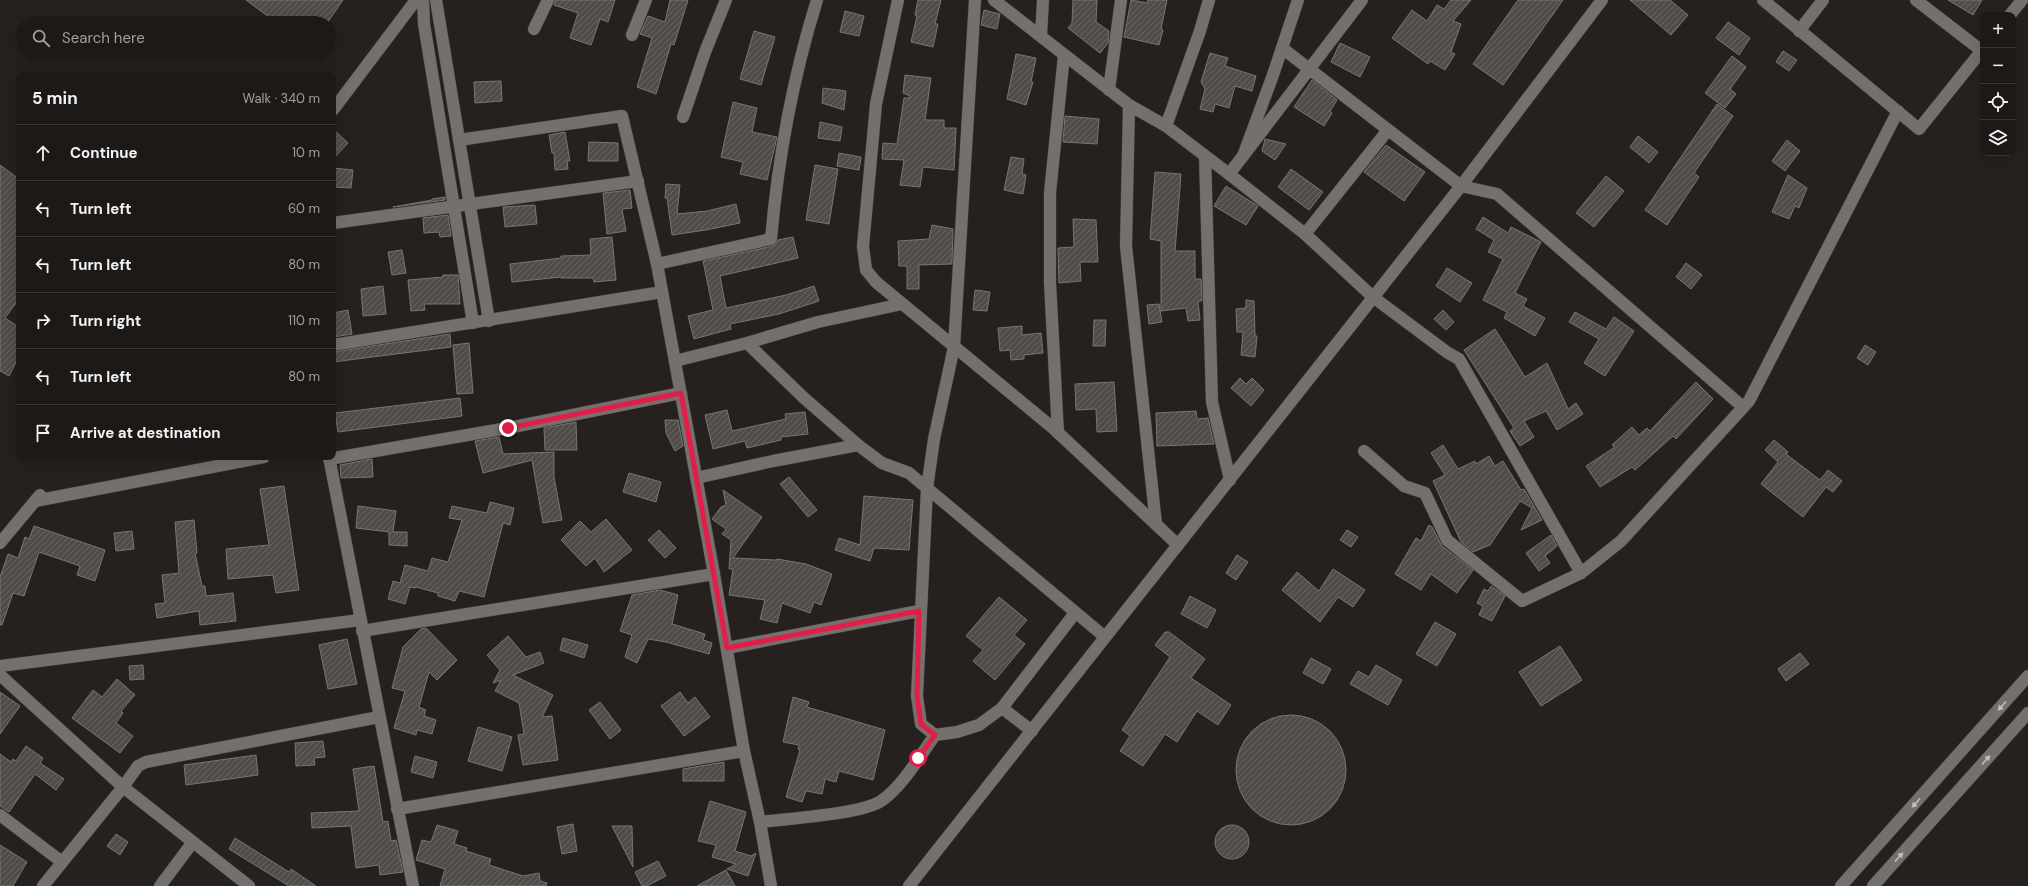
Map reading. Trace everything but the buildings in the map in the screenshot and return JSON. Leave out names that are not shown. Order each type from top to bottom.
[{"type":"street","points":[[336,106],[416,0]]},
{"type":"street","points":[[423,0],[424,24],[473,323]]},
{"type":"street","points":[[436,0],[489,321]]},
{"type":"street","points":[[534,29],[548,0]]},
{"type":"street","points":[[632,35],[646,0]]},
{"type":"street","points":[[683,117],[705,52],[726,0]]},
{"type":"street","points":[[657,264],[771,239],[774,202],[790,106],[806,35],[817,0]]},
{"type":"street","points":[[898,0],[876,104],[863,246],[866,270],[876,282],[1058,433],[1178,545]]},
{"type":"street","points":[[935,735],[921,724],[917,696],[919,611],[926,521],[926,488],[934,439],[954,347],[975,0]]},
{"type":"street","points":[[994,0],[1129,105],[1166,126],[1229,174],[1305,234],[1374,297],[1448,353],[1459,359],[1581,573]]},
{"type":"street","points":[[1041,36],[1043,0]]},
{"type":"street","points":[[1109,90],[1121,0]]},
{"type":"street","points":[[1166,126],[1200,31],[1209,0]]},
{"type":"street","points":[[1243,156],[1298,0]]},
{"type":"street","points":[[1229,174],[1362,0]]},
{"type":"street","points":[[909,886],[1461,186],[1602,0]]},
{"type":"street","points":[[1763,0],[1798,31],[1920,129],[1980,53]]},
{"type":"street","points":[[1798,31],[1823,0]]},
{"type":"street","points":[[1916,0],[1980,48]]},
{"type":"street","points":[[2012,12],[2022,0]]},
{"type":"street","points":[[1282,48],[1461,186],[1497,194],[1744,407]]},
{"type":"street","points":[[1058,433],[1050,283],[1050,193],[1064,55]]},
{"type":"street","points":[[1129,105],[1126,246],[1156,524]]},
{"type":"street","points":[[1364,450],[1404,486],[1425,493],[1447,540],[1522,601],[1581,573],[1621,541],[1749,401],[1898,111]]},
{"type":"street","points":[[459,140],[622,116],[657,264],[714,574],[744,751],[760,822],[770,886]]},
{"type":"street","points":[[1305,234],[1388,130]]},
{"type":"street","points":[[1205,156],[1212,402],[1230,480]]},
{"type":"street","points":[[336,223],[638,180]]},
{"type":"street","points":[[336,345],[662,292]]},
{"type":"street","points":[[675,361],[747,343],[818,322],[902,304]]},
{"type":"street","points":[[747,343],[804,398],[858,445],[882,463],[909,473],[1105,637]]},
{"type":"street","points":[[336,457],[508,428],[681,393]]},
{"type":"street","points":[[696,478],[773,461],[858,445]]},
{"type":"street","points":[[0,543],[38,497],[247,460]]},
{"type":"street","points":[[329,460],[413,886]]},
{"type":"street","points":[[0,666],[361,626],[714,574]]},
{"type":"street","points":[[727,648],[919,611]]},
{"type":"street","points":[[760,822],[841,812],[880,802],[893,791],[935,735],[957,732],[979,725],[1002,708],[1075,613]]},
{"type":"street","points":[[0,675],[123,787],[249,886]]},
{"type":"street","points":[[1841,886],[2028,676]]},
{"type":"street","points":[[1002,708],[1032,731]]},
{"type":"street","points":[[1873,886],[2028,713]]},
{"type":"street","points":[[43,886],[123,787],[138,766],[146,762],[379,717]]},
{"type":"street","points":[[397,809],[744,751]]},
{"type":"street","points":[[0,815],[62,862]]},
{"type":"street","points":[[160,886],[193,842]]},
{"type":"route","points":[[508,428],[681,393],[727,648],[817,632],[919,611],[917,696],[921,724],[935,735],[918,758]]}]
